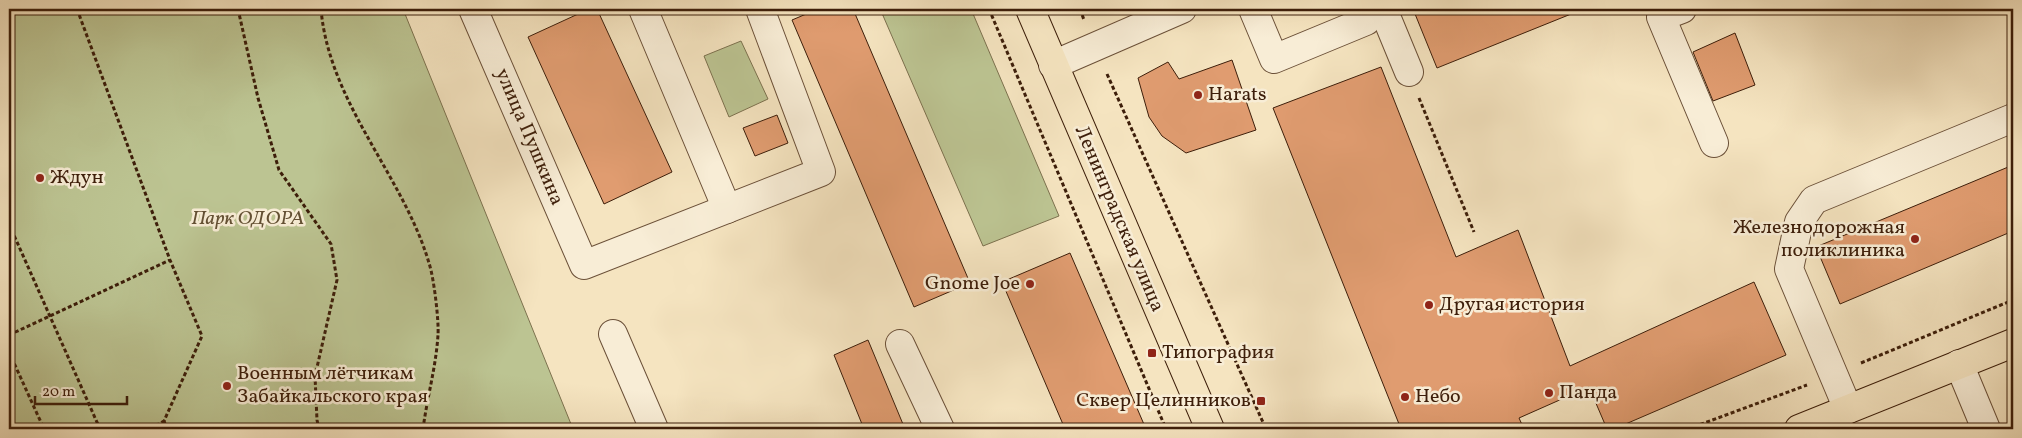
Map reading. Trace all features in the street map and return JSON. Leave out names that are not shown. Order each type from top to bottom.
[{"type":"main road","name":"Ленинградская улица","points":[[1030,9],[1052,65],[1210,429]]},
{"type":"main road","points":[[1799,429],[2013,343]]},
{"type":"street","name":"улица Пушкина","points":[[473,9],[584,265],[727,209]]},
{"type":"street","points":[[643,9],[727,209],[821,172],[760,9]]},
{"type":"street","points":[[1052,65],[1182,9]]},
{"type":"street","points":[[1253,9],[1274,59],[1374,15],[1409,72]]},
{"type":"street","points":[[1682,9],[1661,17],[1714,143]]},
{"type":"street","points":[[1848,408],[1789,269],[1799,222],[1814,200],[2013,118]]},
{"type":"street","points":[[613,334],[654,429]]},
{"type":"street","points":[[900,344],[940,429]]},
{"type":"street","points":[[1959,364],[1986,429]]},
{"type":"path","points":[[77,9],[170,260],[202,336],[160,429]]},
{"type":"path","points":[[238,9],[258,98],[279,170],[331,244],[337,280],[315,376],[317,420],[320,429]]},
{"type":"path","points":[[321,9],[334,67],[358,119],[402,195],[430,264],[439,334],[422,429]]},
{"type":"path","points":[[989,9],[1166,429]]},
{"type":"path","points":[[1080,9],[1086,24]]},
{"type":"path","points":[[1103,65],[1266,429]]},
{"type":"path","points":[[1409,72],[1474,232]]},
{"type":"path","points":[[9,224],[100,429]]},
{"type":"path","points":[[9,335],[170,260]]},
{"type":"path","points":[[9,352],[44,429]]},
{"type":"path","points":[[150,429],[164,421]]},
{"type":"path","points":[[164,421],[167,429]]},
{"type":"green space","name":"Парк ОДОРА","points":[[9,9],[403,9],[573,429],[9,429]]},
{"type":"green space","points":[[885,9],[971,9],[1059,216],[983,246],[881,11]]},
{"type":"green space","points":[[741,41],[768,99],[729,117],[704,56]]},
{"type":"building","points":[[589,9],[597,9],[672,172],[604,204],[528,37]]},
{"type":"building","points":[[818,9],[853,9],[970,283],[914,307],[792,20]]},
{"type":"building","points":[[1413,9],[1581,9],[1581,10],[1437,68]]},
{"type":"building","points":[[1735,33],[1755,85],[1713,101],[1693,52]]},
{"type":"building","points":[[1232,60],[1256,130],[1186,153],[1162,136],[1149,117],[1138,78],[1168,62],[1179,79]]},
{"type":"building","points":[[1381,67],[1456,257],[1518,230],[1570,366],[1754,282],[1786,355],[1614,429],[1607,429],[1589,387],[1519,418],[1524,429],[1401,429],[1273,108]]},
{"type":"building","points":[[777,115],[788,143],[755,156],[743,128]]},
{"type":"building","name":"Железнодорожная поликлиника","points":[[2013,165],[2013,231],[1840,304],[1816,247]]},
{"type":"building","points":[[1070,253],[1146,429],[1065,429],[1002,282]]},
{"type":"building","points":[[868,340],[905,429],[864,429],[834,355]]},
{"type":"place","name":"Harats","points":[[1198,95]]},
{"type":"place","name":"Ждун","points":[[40,178]]},
{"type":"place","name":"Железнодорожная поликлиника","points":[[1915,239]]},
{"type":"place","name":"Gnome Joe","points":[[1030,284]]},
{"type":"place","name":"Другая история","points":[[1429,305]]},
{"type":"place","name":"Типография","points":[[1152,353]]},
{"type":"place","name":"Военным лётчикам Забайкальского края","points":[[227,386]]},
{"type":"place","name":"Панда","points":[[1549,393]]},
{"type":"place","name":"Небо","points":[[1405,397]]},
{"type":"place","name":"Сквер Целинников","points":[[1261,401]]}]
